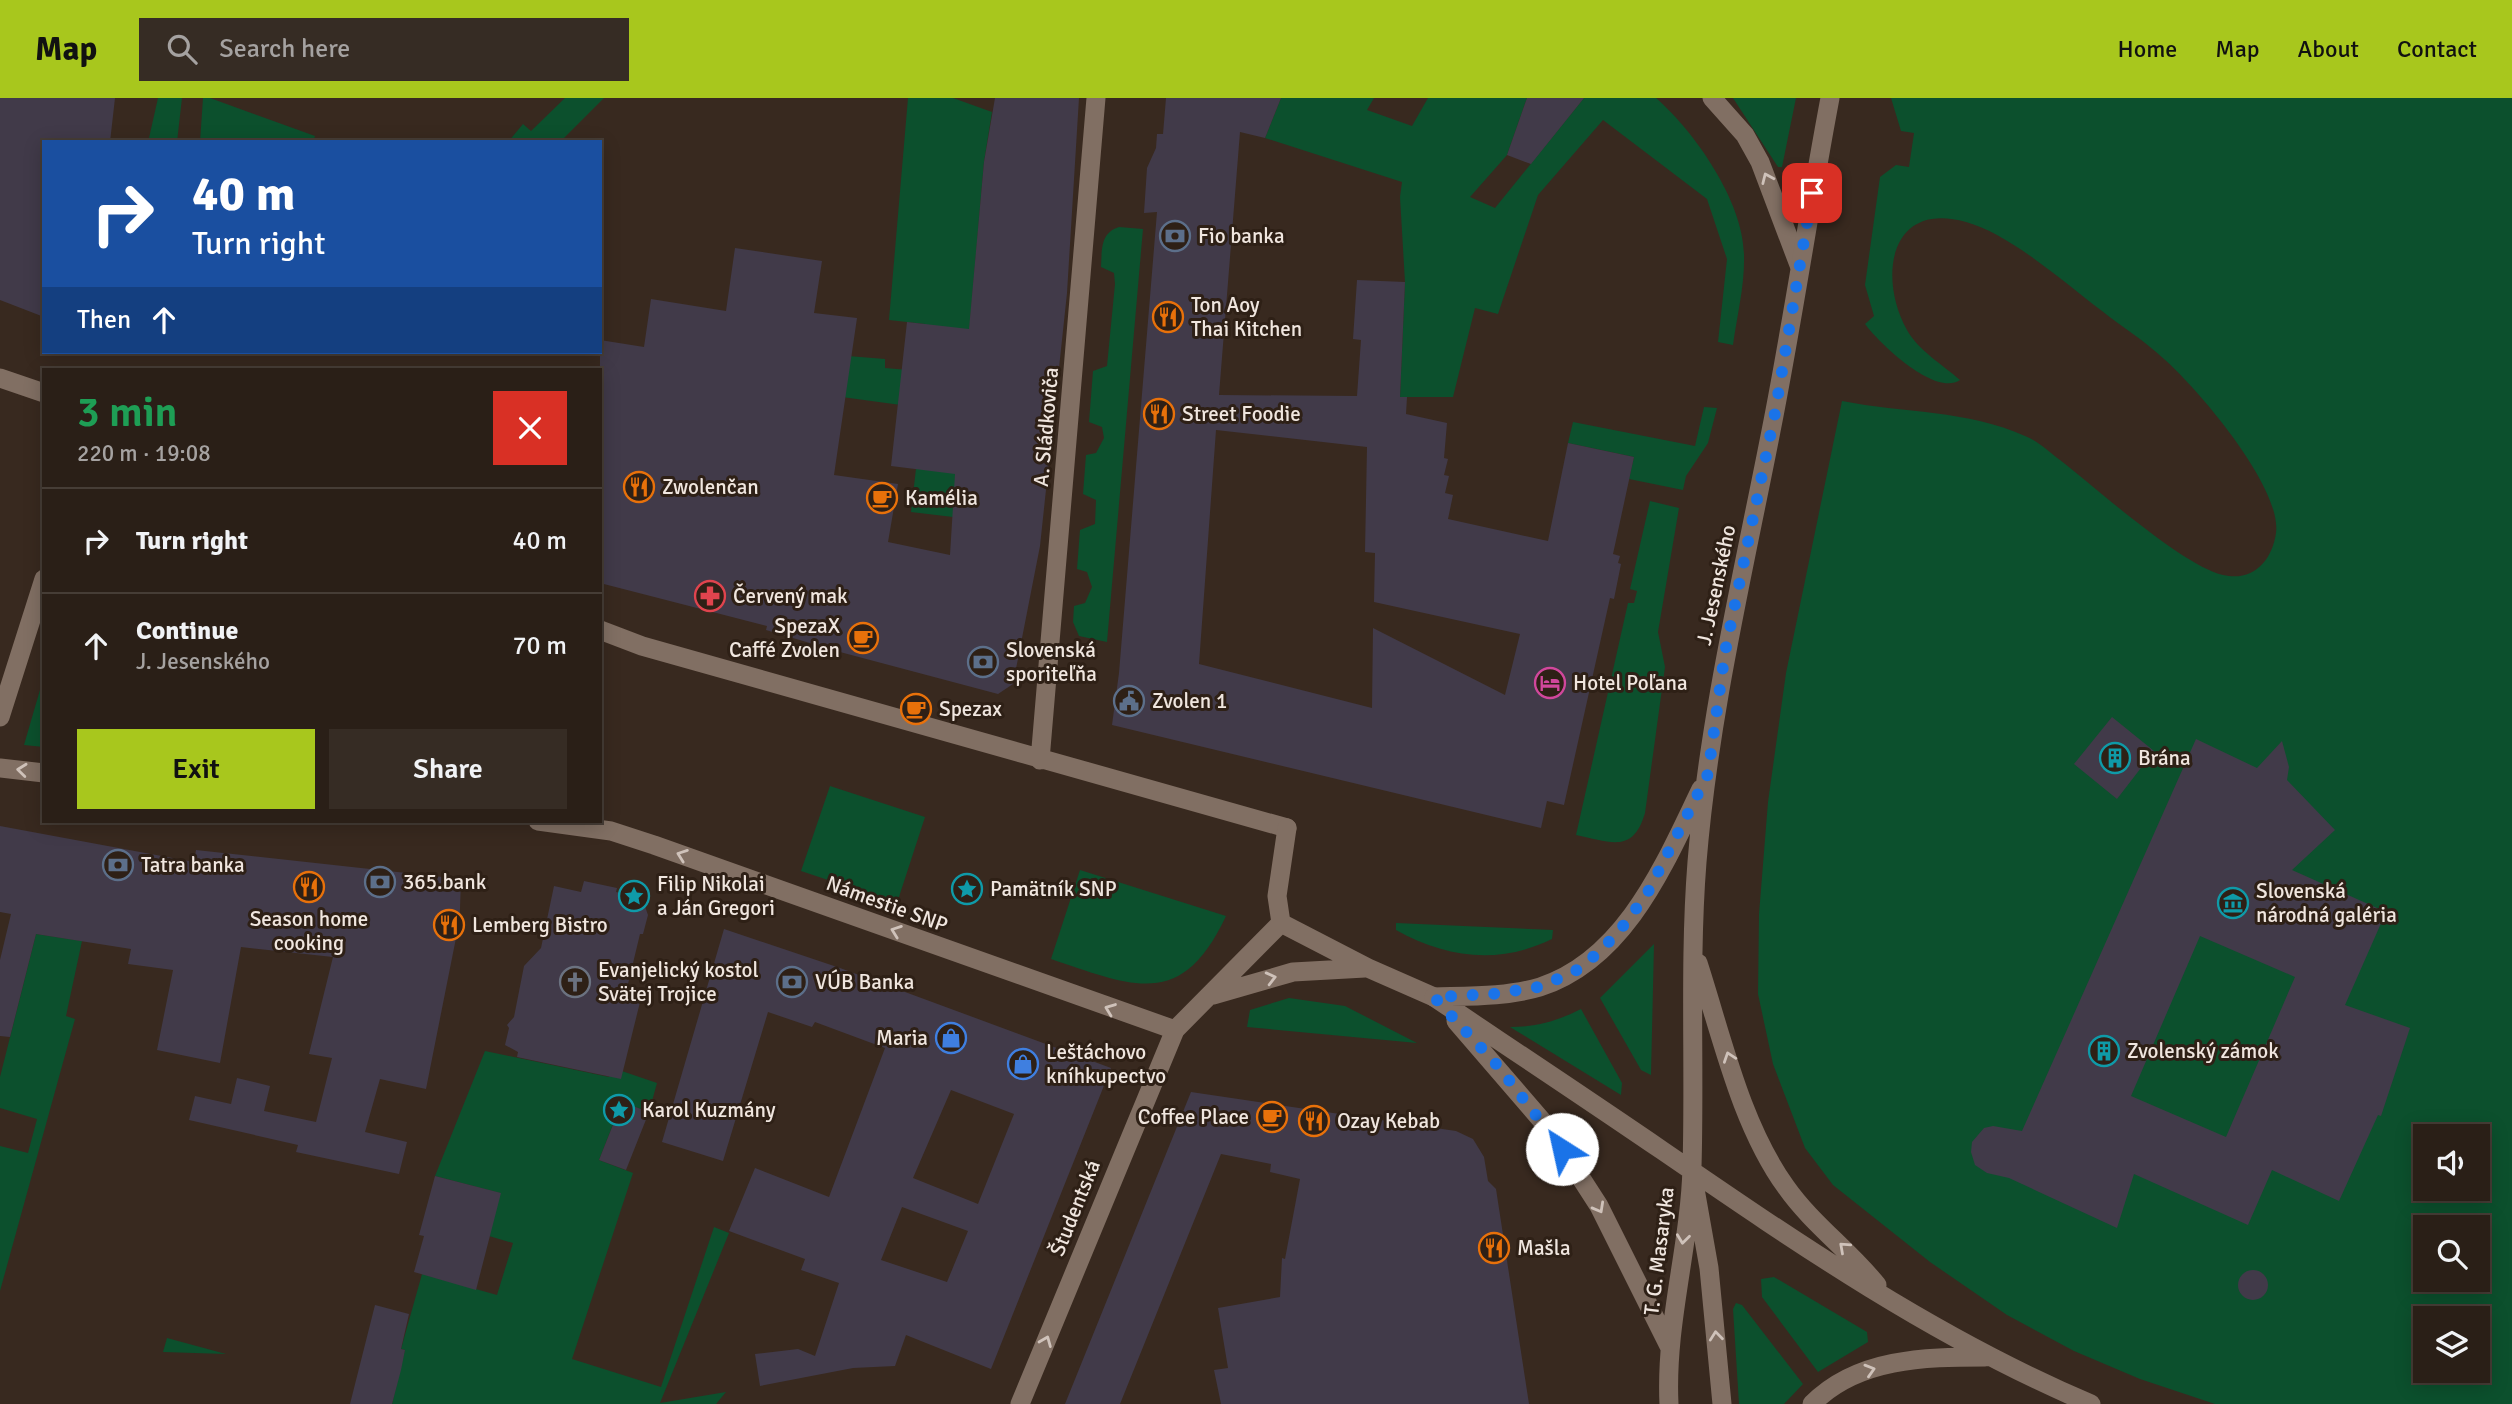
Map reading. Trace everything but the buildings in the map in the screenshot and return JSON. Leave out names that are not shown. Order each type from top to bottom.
[{"type":"street","name":"A. Sládkoviča","points":[[1040,760],[1096,98]]},
{"type":"street","points":[[1712,98],[1745,135],[1760,162],[1799,265]]},
{"type":"street","name":"J. Jesenského","points":[[1692,1171],[1692,946],[1697,861],[1708,774],[1725,652],[1773,421],[1830,98]]},
{"type":"street","points":[[0,378],[42,392]]},
{"type":"street","points":[[0,717],[42,585]]},
{"type":"street","points":[[602,631],[642,646],[1287,828],[1277,896],[1281,923]]},
{"type":"street","points":[[0,768],[42,772]]},
{"type":"street","points":[[1434,997],[1493,994],[1539,987],[1574,972],[1592,958],[1617,934],[1647,894],[1708,774]]},
{"type":"street","name":"Námestie SNP","points":[[553,823],[611,831],[654,845],[1175,1030]]},
{"type":"street","points":[[1281,923],[1368,968],[1434,997],[1888,1299],[1988,1357],[2091,1404]]},
{"type":"street","points":[[1175,1030],[1281,923]]},
{"type":"street","points":[[1692,946],[1750,1122],[1766,1159],[1812,1218],[1854,1256],[1888,1299]]},
{"type":"street","points":[[1206,998],[1233,987],[1293,972],[1368,968]]},
{"type":"street","points":[[1434,997],[1498,1066],[1550,1130],[1599,1206],[1670,1348]]},
{"type":"street","name":"Študentská","points":[[1020,1404],[1175,1030]]},
{"type":"street","name":"T. G. Masaryka","points":[[1669,1404],[1670,1348],[1692,1171]]},
{"type":"street","name":"T. G. Masaryka","points":[[1692,1171],[1709,1268],[1722,1404]]},
{"type":"street","points":[[1812,1404],[1822,1394],[1866,1369],[1933,1357],[1988,1357]]},
{"type":"green space","points":[[158,98],[182,98],[177,140],[149,138]]},
{"type":"green space","points":[[203,98],[210,98],[315,136],[314,140],[200,140]]},
{"type":"green space","points":[[565,98],[604,98],[562,140],[510,140],[523,124],[531,131]]},
{"type":"green space","points":[[908,98],[953,98],[992,112],[984,162],[953,517],[911,512],[923,408],[805,392],[848,356],[885,359],[885,368],[920,371],[925,324],[889,320]]},
{"type":"green space","points":[[1281,98],[1374,98],[1367,110],[1412,126],[1428,98],[1527,98],[1507,155],[1470,197],[1495,208],[1584,98],[1656,98],[1701,148],[1726,190],[1742,233],[1744,266],[1733,345],[1718,342],[1727,259],[1707,199],[1603,120],[1538,195],[1498,314],[1475,308],[1453,397],[1400,397],[1405,282],[1400,197],[1402,182],[1265,138]]},
{"type":"green space","points":[[1733,98],[1796,98],[1782,167],[1778,167]]},
{"type":"green space","points":[[1891,98],[2512,98],[2512,1404],[2215,1404],[2140,1379],[2074,1351],[2007,1315],[1930,1262],[1833,1185],[1805,1148],[1773,1064],[1758,994],[1759,914],[1768,802],[1786,673],[1842,401],[1981,421],[2030,438],[2163,542],[2206,569],[2223,575],[2243,575],[2259,567],[2270,552],[2276,533],[2274,514],[2266,491],[2252,466],[2216,415],[2179,373],[2149,346],[2037,260],[1983,228],[1940,218],[1920,222],[1906,233],[1897,248],[1893,267],[1893,288],[1898,310],[1907,330],[1924,351],[1960,380],[1949,383],[1923,375],[1908,366],[1872,333],[1865,324],[1874,316],[1865,285],[1880,177],[1896,165],[1909,167],[1914,133],[1901,131]]},
{"type":"green space","points":[[1119,227],[1143,229],[1107,642],[1079,636],[1073,622],[1074,606],[1085,603],[1092,587],[1087,572],[1077,569],[1080,530],[1095,524],[1096,500],[1083,494],[1086,455],[1096,453],[1104,438],[1102,427],[1089,422],[1093,371],[1107,366],[1115,284],[1114,273],[1101,267],[1102,248],[1108,233]]},
{"type":"green space","points":[[1704,407],[1717,408],[1708,443],[1686,476],[1683,490],[1629,479],[1634,457],[1568,443],[1573,422],[1695,446]]},
{"type":"green space","points":[[1650,501],[1679,508],[1658,632],[1665,667],[1645,813],[1634,835],[1627,840],[1610,842],[1576,835],[1628,603],[1634,603],[1637,591],[1630,589]]},
{"type":"green space","points":[[42,683],[42,747],[24,745]]},
{"type":"green space","points":[[830,786],[925,817],[897,903],[801,871]]},
{"type":"green space","points":[[1080,870],[1226,916],[1209,946],[1192,966],[1173,978],[1153,983],[1131,982],[1081,969],[1051,959]]},
{"type":"green space","points":[[1396,923],[1553,930],[1552,939],[1532,947],[1512,953],[1473,955],[1434,947],[1396,930]]},
{"type":"green space","points":[[36,934],[82,941],[66,1016],[75,1019],[0,1291],[0,1146],[28,1153],[37,1119],[0,1108],[0,1077]]},
{"type":"green space","points":[[1654,944],[1651,1075],[1641,1070],[1600,998]]},
{"type":"green space","points":[[1289,998],[1345,1006],[1417,1043],[1247,1027],[1250,1010]]},
{"type":"green space","points":[[1581,1009],[1622,1083],[1621,1095],[1510,1027],[1547,1023]]},
{"type":"green space","points":[[485,1051],[609,1077],[613,1068],[657,1083],[649,1112],[622,1102],[599,1160],[633,1173],[572,1359],[661,1387],[714,1227],[729,1233],[660,1403],[726,1392],[716,1404],[392,1404],[405,1350],[401,1349],[422,1274],[497,1295],[513,1243],[489,1236],[500,1193],[435,1176]]},
{"type":"green space","points":[[1774,1277],[1867,1332],[1868,1342],[1818,1372],[1762,1297],[1761,1279]]},
{"type":"green space","points":[[1736,1303],[1742,1305],[1803,1384],[1784,1404],[1739,1404],[1733,1309]]},
{"type":"green space","points":[[167,1338],[226,1354],[163,1352]]},
{"type":"place","name":"Fio banka","points":[[1175,236]]},
{"type":"place","name":"Ton Aoy Thai Kitchen","points":[[1168,317]]},
{"type":"place","name":"Street Foodie","points":[[1159,414]]},
{"type":"place","name":"Zwolenčan","points":[[639,487]]},
{"type":"place","name":"Kamélia","points":[[882,498]]},
{"type":"place","name":"Červený mak","points":[[710,596]]},
{"type":"place","name":"SpezaX Caffé Zvolen","points":[[863,638]]},
{"type":"place","name":"Slovenská sporiteľňa","points":[[983,662]]},
{"type":"place","name":"Hotel Poľana","points":[[1550,683]]},
{"type":"place","name":"Zvolen 1","points":[[1129,701]]},
{"type":"place","name":"Spezax","points":[[916,709]]},
{"type":"place","name":"Brána","points":[[2115,758]]},
{"type":"place","name":"Tatra banka","points":[[118,865]]},
{"type":"place","name":"365.bank","points":[[380,882]]},
{"type":"place","name":"Season home cooking","points":[[309,887]]},
{"type":"place","name":"Pamätník SNP","points":[[967,889]]},
{"type":"place","name":"Filip Nikolai a Ján Gregori","points":[[634,896]]},
{"type":"place","name":"Slovenská národná galéria","points":[[2233,903]]},
{"type":"place","name":"Lemberg Bistro","points":[[449,925]]},
{"type":"place","name":"Evanjelický kostol Svätej Trojice","points":[[575,982]]},
{"type":"place","name":"VÚB Banka","points":[[792,982]]},
{"type":"place","name":"Maria","points":[[951,1038]]},
{"type":"place","name":"Zvolenský zámok","points":[[2104,1051]]},
{"type":"place","name":"Leštáchovo kníhkupectvo","points":[[1023,1064]]},
{"type":"place","name":"Karol Kuzmány","points":[[619,1110]]},
{"type":"place","name":"Coffee Place","points":[[1272,1117]]},
{"type":"place","name":"Ozay Kebab","points":[[1314,1121]]},
{"type":"place","name":"Mašla","points":[[1494,1248]]},
{"type":"route","points":[[1562,1149],[1498,1066],[1434,997],[1493,994],[1539,987],[1574,972],[1592,958],[1617,934],[1647,894],[1708,774],[1725,652],[1783,372],[1812,193]]}]
